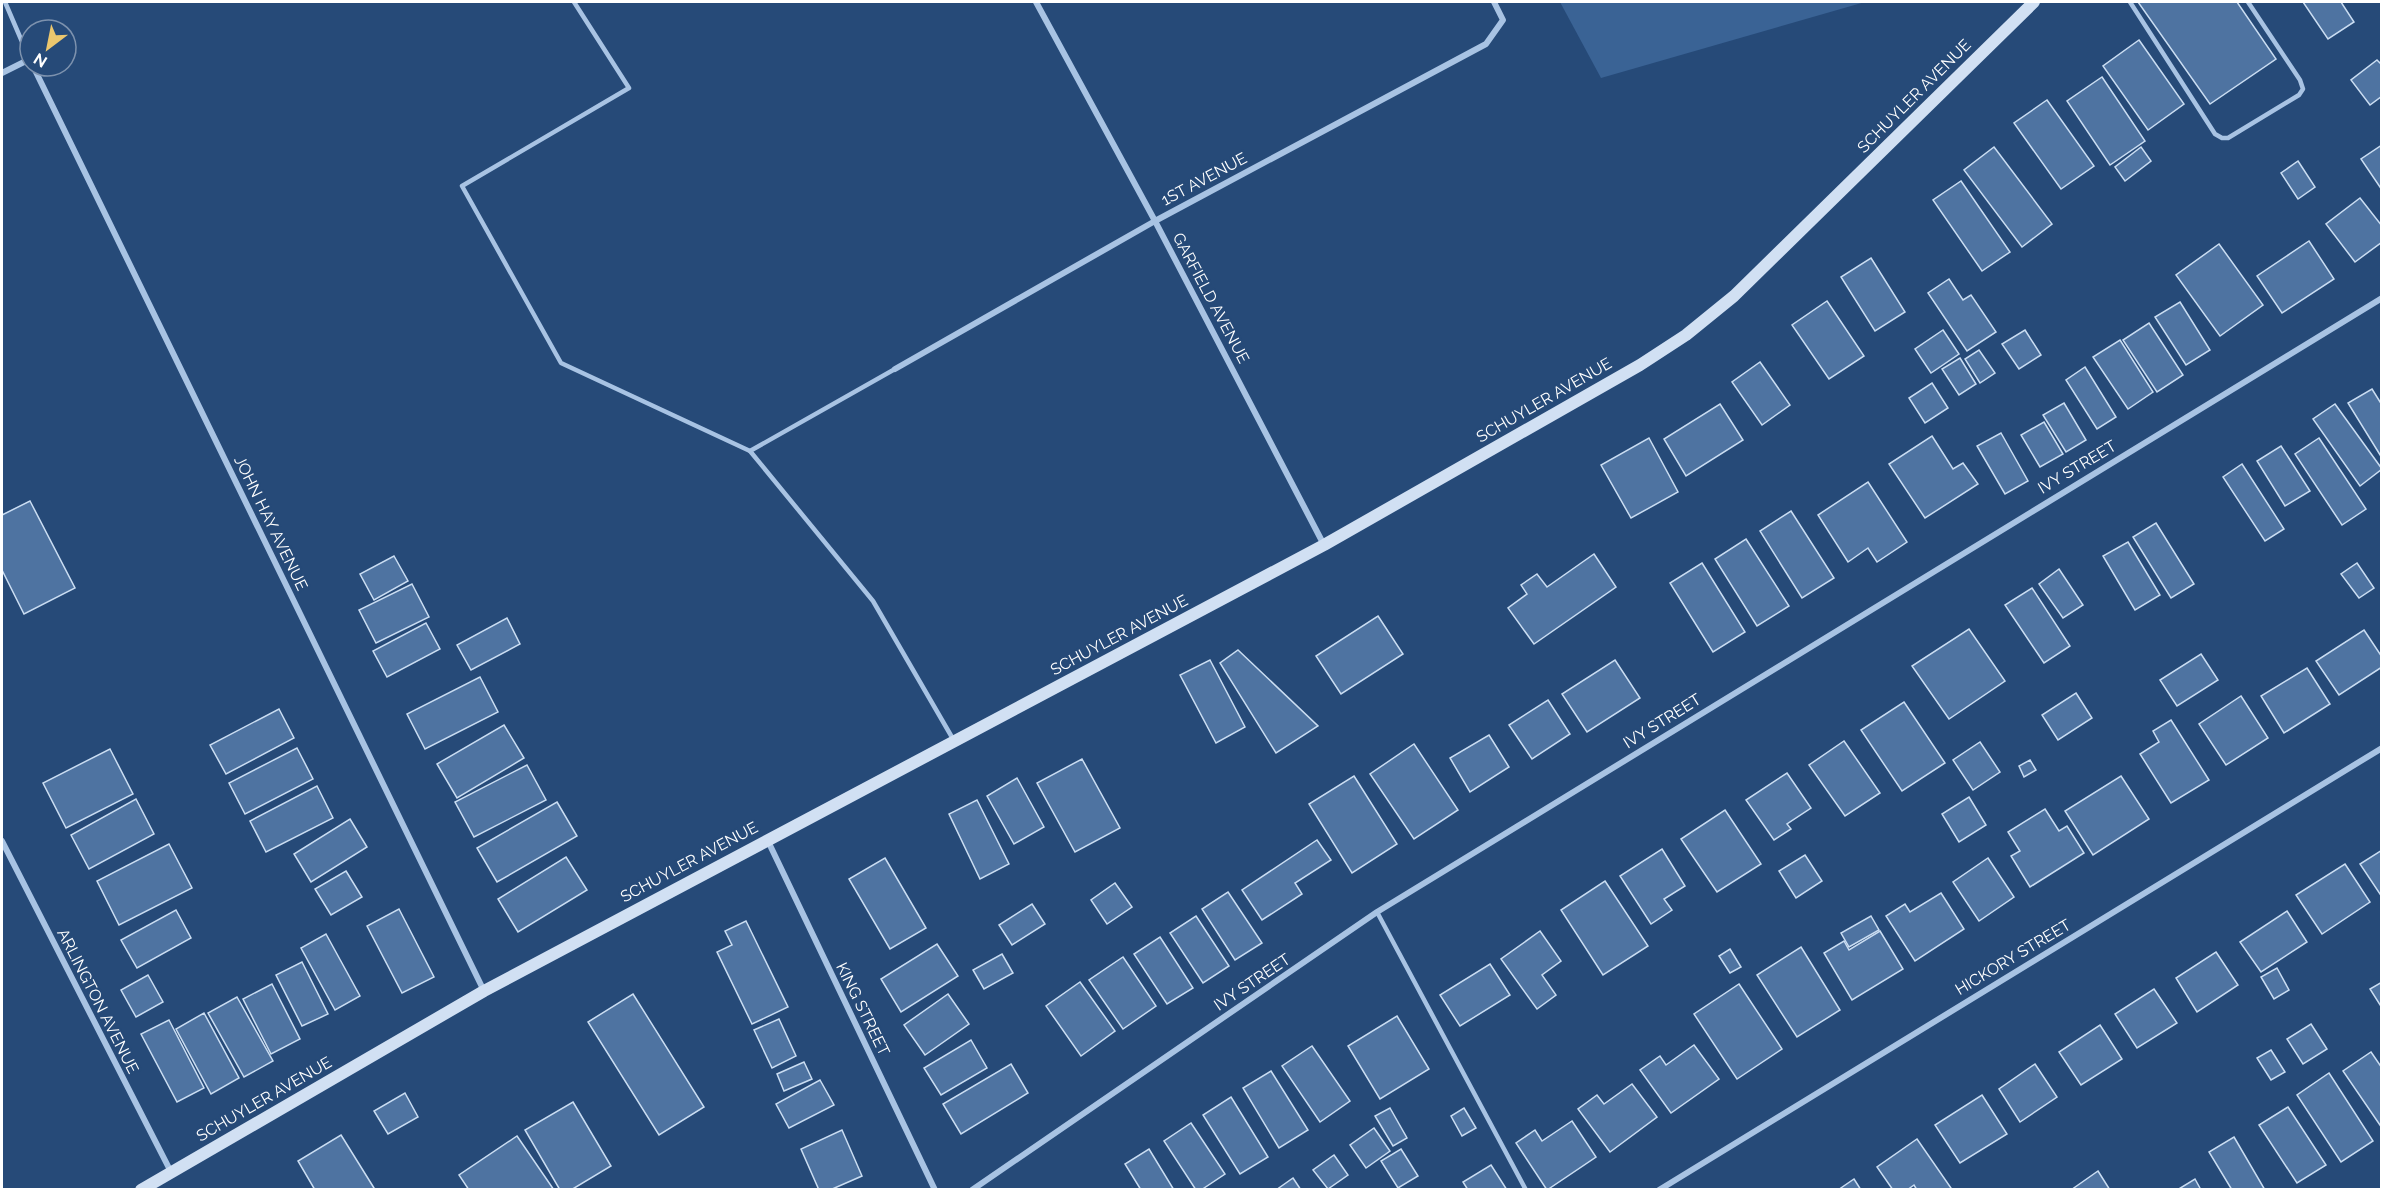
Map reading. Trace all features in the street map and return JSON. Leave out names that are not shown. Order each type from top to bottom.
[{"type":"main road","name":"SCHUYLER AVENUE","points":[[141,1190],[484,992],[767,839],[1324,545],[1640,365],[1686,335],[1734,296],[2034,2]]},
{"type":"street","name":"GARFIELD AVENUE","points":[[1036,2],[1155,221],[1324,545]]},
{"type":"street","name":"1ST AVENUE","points":[[895,369],[1155,221],[1486,44],[1503,20],[1494,2]]},
{"type":"street","points":[[2,73],[18,65]]},
{"type":"street","name":"JOHN HAY AVENUE","points":[[39,78],[484,992]]},
{"type":"street","name":"IVY STREET","points":[[972,1190],[1377,912],[2382,298]]},
{"type":"street","name":"HICKORY STREET","points":[[1659,1190],[2382,748]]},
{"type":"street","name":"KING STREET","points":[[767,839],[935,1190]]},
{"type":"street","name":"ARLINGTON AVENUE","points":[[2,842],[171,1172]]},
{"type":"lane","points":[[5,2],[18,32]]},
{"type":"lane","points":[[574,2],[629,88],[462,186],[561,363],[750,451],[873,601],[955,741]]},
{"type":"lane","points":[[2130,2],[2215,134],[2228,138],[2299,95],[2303,89],[2300,80],[2247,2]]},
{"type":"lane","points":[[750,451],[895,369]]},
{"type":"lane","points":[[1377,912],[1526,1190]]},
{"type":"shaded area","points":[[1560,2],[1865,2],[1601,78]]},
{"type":"building","points":[[2138,2],[2237,2],[2276,59],[2210,104]]},
{"type":"building","points":[[2303,2],[2341,2],[2354,22],[2328,39]]},
{"type":"building","points":[[2139,40],[2184,104],[2148,130],[2103,66]]},
{"type":"building","points":[[2377,60],[2382,65],[2382,96],[2370,105],[2351,80]]},
{"type":"building","points":[[2102,77],[2145,141],[2110,165],[2067,101]]},
{"type":"building","points":[[2047,100],[2094,166],[2061,189],[2014,123]]},
{"type":"building","points":[[2382,145],[2382,190],[2361,159]]},
{"type":"building","points":[[1994,147],[2052,224],[2022,247],[1964,170]]},
{"type":"building","points":[[2141,147],[2151,161],[2125,181],[2115,167]]},
{"type":"building","points":[[2298,161],[2315,187],[2298,199],[2281,173]]},
{"type":"building","points":[[1961,181],[2010,252],[1982,271],[1933,200]]},
{"type":"building","points":[[2360,198],[2382,226],[2382,242],[2355,262],[2326,224]]},
{"type":"building","points":[[2309,241],[2334,279],[2282,313],[2257,276]]},
{"type":"building","points":[[2219,244],[2263,305],[2220,336],[2176,275]]},
{"type":"building","points":[[1871,258],[1905,312],[1875,331],[1841,277]]},
{"type":"building","points":[[1949,279],[1963,300],[1971,295],[1996,332],[1967,351],[1928,293]]},
{"type":"building","points":[[1827,301],[1864,356],[1829,379],[1792,325]]},
{"type":"building","points":[[2180,302],[2210,350],[2186,365],[2155,317]]},
{"type":"building","points":[[2149,323],[2183,375],[2157,392],[2123,340]]},
{"type":"building","points":[[1943,330],[1959,354],[1931,373],[1915,349]]},
{"type":"building","points":[[2025,330],[2041,355],[2019,369],[2002,344]]},
{"type":"building","points":[[2120,340],[2153,392],[2128,409],[2093,357]]},
{"type":"building","points":[[1979,350],[1995,373],[1980,383],[1965,359]]},
{"type":"building","points":[[1960,358],[1976,384],[1959,395],[1942,369]]},
{"type":"building","points":[[1760,362],[1790,405],[1762,425],[1732,382]]},
{"type":"building","points":[[2085,367],[2116,417],[2097,429],[2066,380]]},
{"type":"building","points":[[1932,383],[1948,408],[1925,423],[1909,398]]},
{"type":"building","points":[[2372,389],[2382,405],[2382,458],[2348,403]]},
{"type":"building","points":[[2064,403],[2086,440],[2066,452],[2043,415]]},
{"type":"building","points":[[1720,404],[1743,440],[1686,476],[1664,439]]},
{"type":"building","points":[[2335,404],[2382,469],[2360,486],[2313,419]]},
{"type":"building","points":[[2044,422],[2063,454],[2040,467],[2021,435]]},
{"type":"building","points":[[2001,433],[2028,481],[2005,494],[1977,446]]},
{"type":"building","points":[[1932,436],[1953,469],[1963,463],[1978,484],[1925,518],[1889,464]]},
{"type":"building","points":[[1649,438],[1678,492],[1631,518],[1601,465]]},
{"type":"building","points":[[2319,438],[2366,509],[2342,525],[2295,454]]},
{"type":"building","points":[[2281,446],[2310,491],[2285,506],[2257,461]]},
{"type":"building","points":[[2242,464],[2284,529],[2265,541],[2223,477]]},
{"type":"building","points":[[1868,482],[1907,542],[1877,562],[1868,548],[1848,562],[1818,515]]},
{"type":"building","points":[[30,501],[75,588],[24,614],[2,570],[2,515]]},
{"type":"building","points":[[1791,511],[1834,578],[1802,598],[1760,531]]},
{"type":"building","points":[[2156,523],[2194,584],[2171,598],[2133,537]]},
{"type":"building","points":[[1746,539],[1789,606],[1757,626],[1715,559]]},
{"type":"building","points":[[2128,542],[2160,595],[2135,610],[2103,556]]},
{"type":"building","points":[[1594,554],[1616,587],[1534,644],[1508,608],[1527,594],[1521,585],[1537,574],[1547,587]]},
{"type":"building","points":[[394,556],[408,581],[374,600],[360,574]]},
{"type":"building","points":[[1702,563],[1745,632],[1713,652],[1670,583]]},
{"type":"building","points":[[2357,563],[2374,588],[2359,598],[2341,574]]},
{"type":"building","points":[[2059,569],[2083,605],[2063,618],[2039,584]]},
{"type":"building","points":[[412,584],[429,617],[376,643],[359,610]]},
{"type":"building","points":[[2032,588],[2070,646],[2044,663],[2005,605]]},
{"type":"building","points":[[1378,616],[1403,654],[1341,694],[1316,656]]},
{"type":"building","points":[[507,618],[520,644],[471,670],[457,645]]},
{"type":"building","points":[[426,623],[440,649],[387,677],[373,651]]},
{"type":"building","points":[[1969,629],[2005,681],[1949,719],[1912,666]]},
{"type":"building","points":[[2364,630],[2382,657],[2382,667],[2339,695],[2316,661]]},
{"type":"building","points":[[1238,650],[1318,726],[1276,753],[1220,663]]},
{"type":"building","points":[[2201,654],[2218,680],[2177,706],[2160,680]]},
{"type":"building","points":[[1210,660],[1245,727],[1216,743],[1180,675]]},
{"type":"building","points":[[1615,660],[1640,698],[1587,732],[1562,694]]},
{"type":"building","points":[[2307,668],[2330,704],[2284,733],[2261,696]]},
{"type":"building","points":[[480,677],[498,712],[425,749],[407,714]]},
{"type":"building","points":[[2076,693],[2092,718],[2058,740],[2042,715]]},
{"type":"building","points":[[2241,696],[2268,738],[2226,765],[2199,724]]},
{"type":"building","points":[[1548,700],[1570,734],[1532,759],[1509,725]]},
{"type":"building","points":[[1904,702],[1945,763],[1902,791],[1861,730]]},
{"type":"building","points":[[279,709],[294,738],[226,774],[210,745]]},
{"type":"building","points":[[2171,720],[2209,780],[2171,803],[2140,754],[2159,742],[2153,731]]},
{"type":"building","points":[[504,725],[524,758],[457,798],[437,764]]},
{"type":"building","points":[[1489,735],[1509,767],[1470,792],[1450,758]]},
{"type":"building","points":[[1844,741],[1880,793],[1845,816],[1809,765]]},
{"type":"building","points":[[1980,742],[2000,772],[1973,790],[1953,760]]},
{"type":"building","points":[[1414,744],[1458,810],[1414,839],[1370,774]]},
{"type":"building","points":[[297,748],[313,779],[245,814],[229,783]]},
{"type":"building","points":[[110,749],[133,794],[66,828],[43,783]]},
{"type":"building","points":[[1082,759],[1120,828],[1075,852],[1037,783]]},
{"type":"building","points":[[2030,760],[2036,770],[2024,777],[2019,766]]},
{"type":"building","points":[[527,765],[546,800],[474,837],[455,802]]},
{"type":"building","points":[[1787,773],[1811,808],[1787,824],[1791,829],[1774,840],[1746,800]]},
{"type":"building","points":[[1354,776],[1397,844],[1352,873],[1309,804]]},
{"type":"building","points":[[2121,776],[2149,819],[2093,855],[2065,811]]},
{"type":"building","points":[[1017,778],[1044,827],[1014,844],[987,796]]},
{"type":"building","points":[[317,786],[333,818],[266,852],[250,821]]},
{"type":"building","points":[[1969,797],[1986,825],[1959,842],[1942,814]]},
{"type":"building","points":[[136,799],[154,834],[89,869],[71,835]]},
{"type":"building","points":[[977,800],[1009,864],[980,879],[949,814]]},
{"type":"building","points":[[557,802],[577,836],[497,882],[477,848]]},
{"type":"building","points":[[2045,809],[2059,831],[2067,826],[2084,853],[2030,887],[2011,856],[2020,851],[2008,832]]},
{"type":"building","points":[[1725,810],[1761,864],[1717,892],[1681,839]]},
{"type":"building","points":[[350,819],[367,847],[311,882],[294,854]]},
{"type":"building","points":[[1317,840],[1331,860],[1295,883],[1302,894],[1262,920],[1242,890]]},
{"type":"building","points":[[169,844],[192,888],[119,925],[97,881]]},
{"type":"building","points":[[1662,849],[1685,886],[1664,899],[1672,910],[1651,924],[1620,876]]},
{"type":"building","points":[[2382,850],[2382,897],[2360,864]]},
{"type":"building","points":[[1805,855],[1822,881],[1796,898],[1779,871]]},
{"type":"building","points":[[566,857],[587,890],[518,932],[498,899]]},
{"type":"building","points":[[885,858],[926,928],[890,949],[849,879]]},
{"type":"building","points":[[1988,858],[2014,897],[1979,921],[1953,882]]},
{"type":"building","points":[[2345,864],[2370,902],[2322,934],[2296,895]]},
{"type":"building","points":[[346,871],[362,897],[331,915],[315,889]]},
{"type":"building","points":[[1605,881],[1648,946],[1603,975],[1561,910]]},
{"type":"building","points":[[1115,883],[1132,907],[1107,924],[1091,900]]},
{"type":"building","points":[[1228,892],[1262,943],[1235,960],[1202,909]]},
{"type":"building","points":[[1941,893],[1964,929],[1915,961],[1886,916],[1905,904],[1910,912]]},
{"type":"building","points":[[1032,904],[1045,924],[1012,945],[999,925]]},
{"type":"building","points":[[399,909],[434,977],[402,993],[367,926]]},
{"type":"building","points":[[176,910],[191,938],[137,968],[121,940]]},
{"type":"building","points":[[2287,911],[2307,942],[2261,972],[2240,942]]},
{"type":"building","points":[[1196,916],[1229,966],[1203,983],[1170,933]]},
{"type":"building","points":[[1871,916],[1879,930],[1849,947],[1841,933]]},
{"type":"building","points":[[746,921],[788,1007],[752,1024],[717,952],[732,945],[725,931]]},
{"type":"building","points":[[1540,931],[1561,961],[1542,975],[1556,995],[1537,1009],[1501,959]]},
{"type":"building","points":[[1880,931],[1903,969],[1852,1000],[1824,953],[1844,941],[1849,950]]},
{"type":"building","points":[[326,934],[360,996],[335,1010],[301,948]]},
{"type":"building","points":[[1160,937],[1193,988],[1167,1004],[1134,954]]},
{"type":"building","points":[[937,944],[958,976],[901,1012],[881,979]]},
{"type":"building","points":[[1801,947],[1840,1010],[1797,1037],[1757,975]]},
{"type":"building","points":[[1730,949],[1741,967],[1730,973],[1719,956]]},
{"type":"building","points":[[2216,952],[2238,985],[2197,1012],[2176,978]]},
{"type":"building","points":[[1002,954],[1013,973],[984,989],[973,970]]},
{"type":"building","points":[[1123,957],[1156,1006],[1123,1029],[1089,980]]},
{"type":"building","points":[[302,962],[328,1014],[302,1026],[276,975]]},
{"type":"building","points":[[1490,964],[1510,995],[1460,1026],[1440,995]]},
{"type":"building","points":[[2277,968],[2289,990],[2274,999],[2261,977]]},
{"type":"building","points":[[148,975],[163,1002],[136,1017],[121,990]]},
{"type":"building","points":[[1080,982],[1115,1031],[1081,1056],[1046,1006]]},
{"type":"building","points":[[2382,982],[2382,1008],[2370,989]]},
{"type":"building","points":[[272,984],[300,1039],[271,1054],[243,999]]},
{"type":"building","points":[[1739,984],[1782,1049],[1737,1079],[1694,1014]]},
{"type":"building","points":[[2154,989],[2177,1023],[2137,1048],[2115,1014]]},
{"type":"building","points":[[633,994],[704,1107],[659,1135],[588,1022]]},
{"type":"building","points":[[948,994],[969,1024],[925,1055],[904,1025]]},
{"type":"building","points":[[237,997],[273,1061],[244,1077],[208,1013]]},
{"type":"building","points":[[204,1013],[239,1078],[211,1094],[176,1029]]},
{"type":"building","points":[[1397,1016],[1429,1069],[1380,1099],[1348,1046]]},
{"type":"building","points":[[779,1019],[796,1056],[772,1068],[754,1030]]},
{"type":"building","points":[[169,1020],[204,1088],[177,1102],[141,1034]]},
{"type":"building","points":[[2311,1024],[2327,1049],[2303,1064],[2287,1039]]},
{"type":"building","points":[[2100,1025],[2122,1059],[2081,1085],[2059,1052]]},
{"type":"building","points":[[971,1040],[987,1068],[941,1095],[924,1068]]},
{"type":"building","points":[[1694,1045],[1719,1079],[1671,1113],[1640,1070],[1660,1056],[1666,1065]]},
{"type":"building","points":[[1312,1046],[1350,1101],[1320,1122],[1282,1066]]},
{"type":"building","points":[[2271,1050],[2285,1072],[2271,1080],[2257,1058]]},
{"type":"building","points":[[2371,1052],[2382,1068],[2382,1128],[2343,1071]]},
{"type":"building","points":[[804,1062],[812,1079],[784,1091],[777,1074]]},
{"type":"building","points":[[1011,1064],[1028,1093],[961,1134],[943,1104]]},
{"type":"building","points":[[2035,1064],[2057,1097],[2020,1122],[1999,1089]]},
{"type":"building","points":[[1271,1071],[1308,1130],[1279,1148],[1243,1088]]},
{"type":"building","points":[[2329,1073],[2373,1141],[2341,1162],[2297,1095]]},
{"type":"building","points":[[820,1080],[834,1105],[789,1128],[776,1104]]},
{"type":"building","points":[[1632,1084],[1657,1117],[1610,1152],[1578,1109],[1597,1095],[1604,1104]]},
{"type":"building","points":[[405,1093],[418,1117],[388,1134],[374,1111]]},
{"type":"building","points":[[1982,1095],[2007,1134],[1960,1163],[1935,1125]]},
{"type":"building","points":[[1231,1097],[1268,1157],[1240,1174],[1203,1115]]},
{"type":"building","points":[[573,1102],[611,1166],[571,1190],[560,1190],[525,1130]]},
{"type":"building","points":[[2288,1107],[2326,1165],[2297,1183],[2259,1125]]},
{"type":"building","points":[[1390,1108],[1407,1138],[1393,1146],[1375,1116]]},
{"type":"building","points":[[1464,1108],[1476,1128],[1462,1136],[1451,1116]]},
{"type":"building","points":[[1572,1121],[1596,1157],[1547,1190],[1516,1143],[1535,1130],[1542,1141]]},
{"type":"building","points":[[1191,1123],[1225,1174],[1201,1190],[1196,1190],[1164,1141]]},
{"type":"building","points":[[1374,1128],[1390,1151],[1366,1168],[1350,1145]]},
{"type":"building","points":[[842,1130],[862,1176],[830,1190],[819,1190],[801,1149]]},
{"type":"building","points":[[341,1135],[374,1188],[372,1190],[315,1190],[298,1161]]},
{"type":"building","points":[[517,1136],[554,1190],[469,1190],[459,1175]]},
{"type":"building","points":[[2234,1137],[2265,1190],[2232,1190],[2209,1152]]},
{"type":"building","points":[[1917,1139],[1951,1188],[1950,1190],[1917,1190],[1914,1185],[1907,1190],[1893,1190],[1877,1167]]},
{"type":"building","points":[[1149,1149],[1174,1190],[1141,1190],[1125,1164]]},
{"type":"building","points":[[1401,1149],[1418,1176],[1398,1188],[1381,1161]]},
{"type":"building","points":[[1334,1155],[1348,1175],[1328,1189],[1313,1170]]},
{"type":"building","points":[[1491,1165],[1507,1190],[1468,1190],[1463,1182]]},
{"type":"building","points":[[2098,1171],[2110,1190],[2071,1190]]},
{"type":"building","points":[[1293,1178],[1301,1190],[1276,1190]]},
{"type":"building","points":[[1854,1179],[1861,1190],[1838,1190]]},
{"type":"building","points":[[2195,1179],[2201,1190],[2177,1190]]}]
